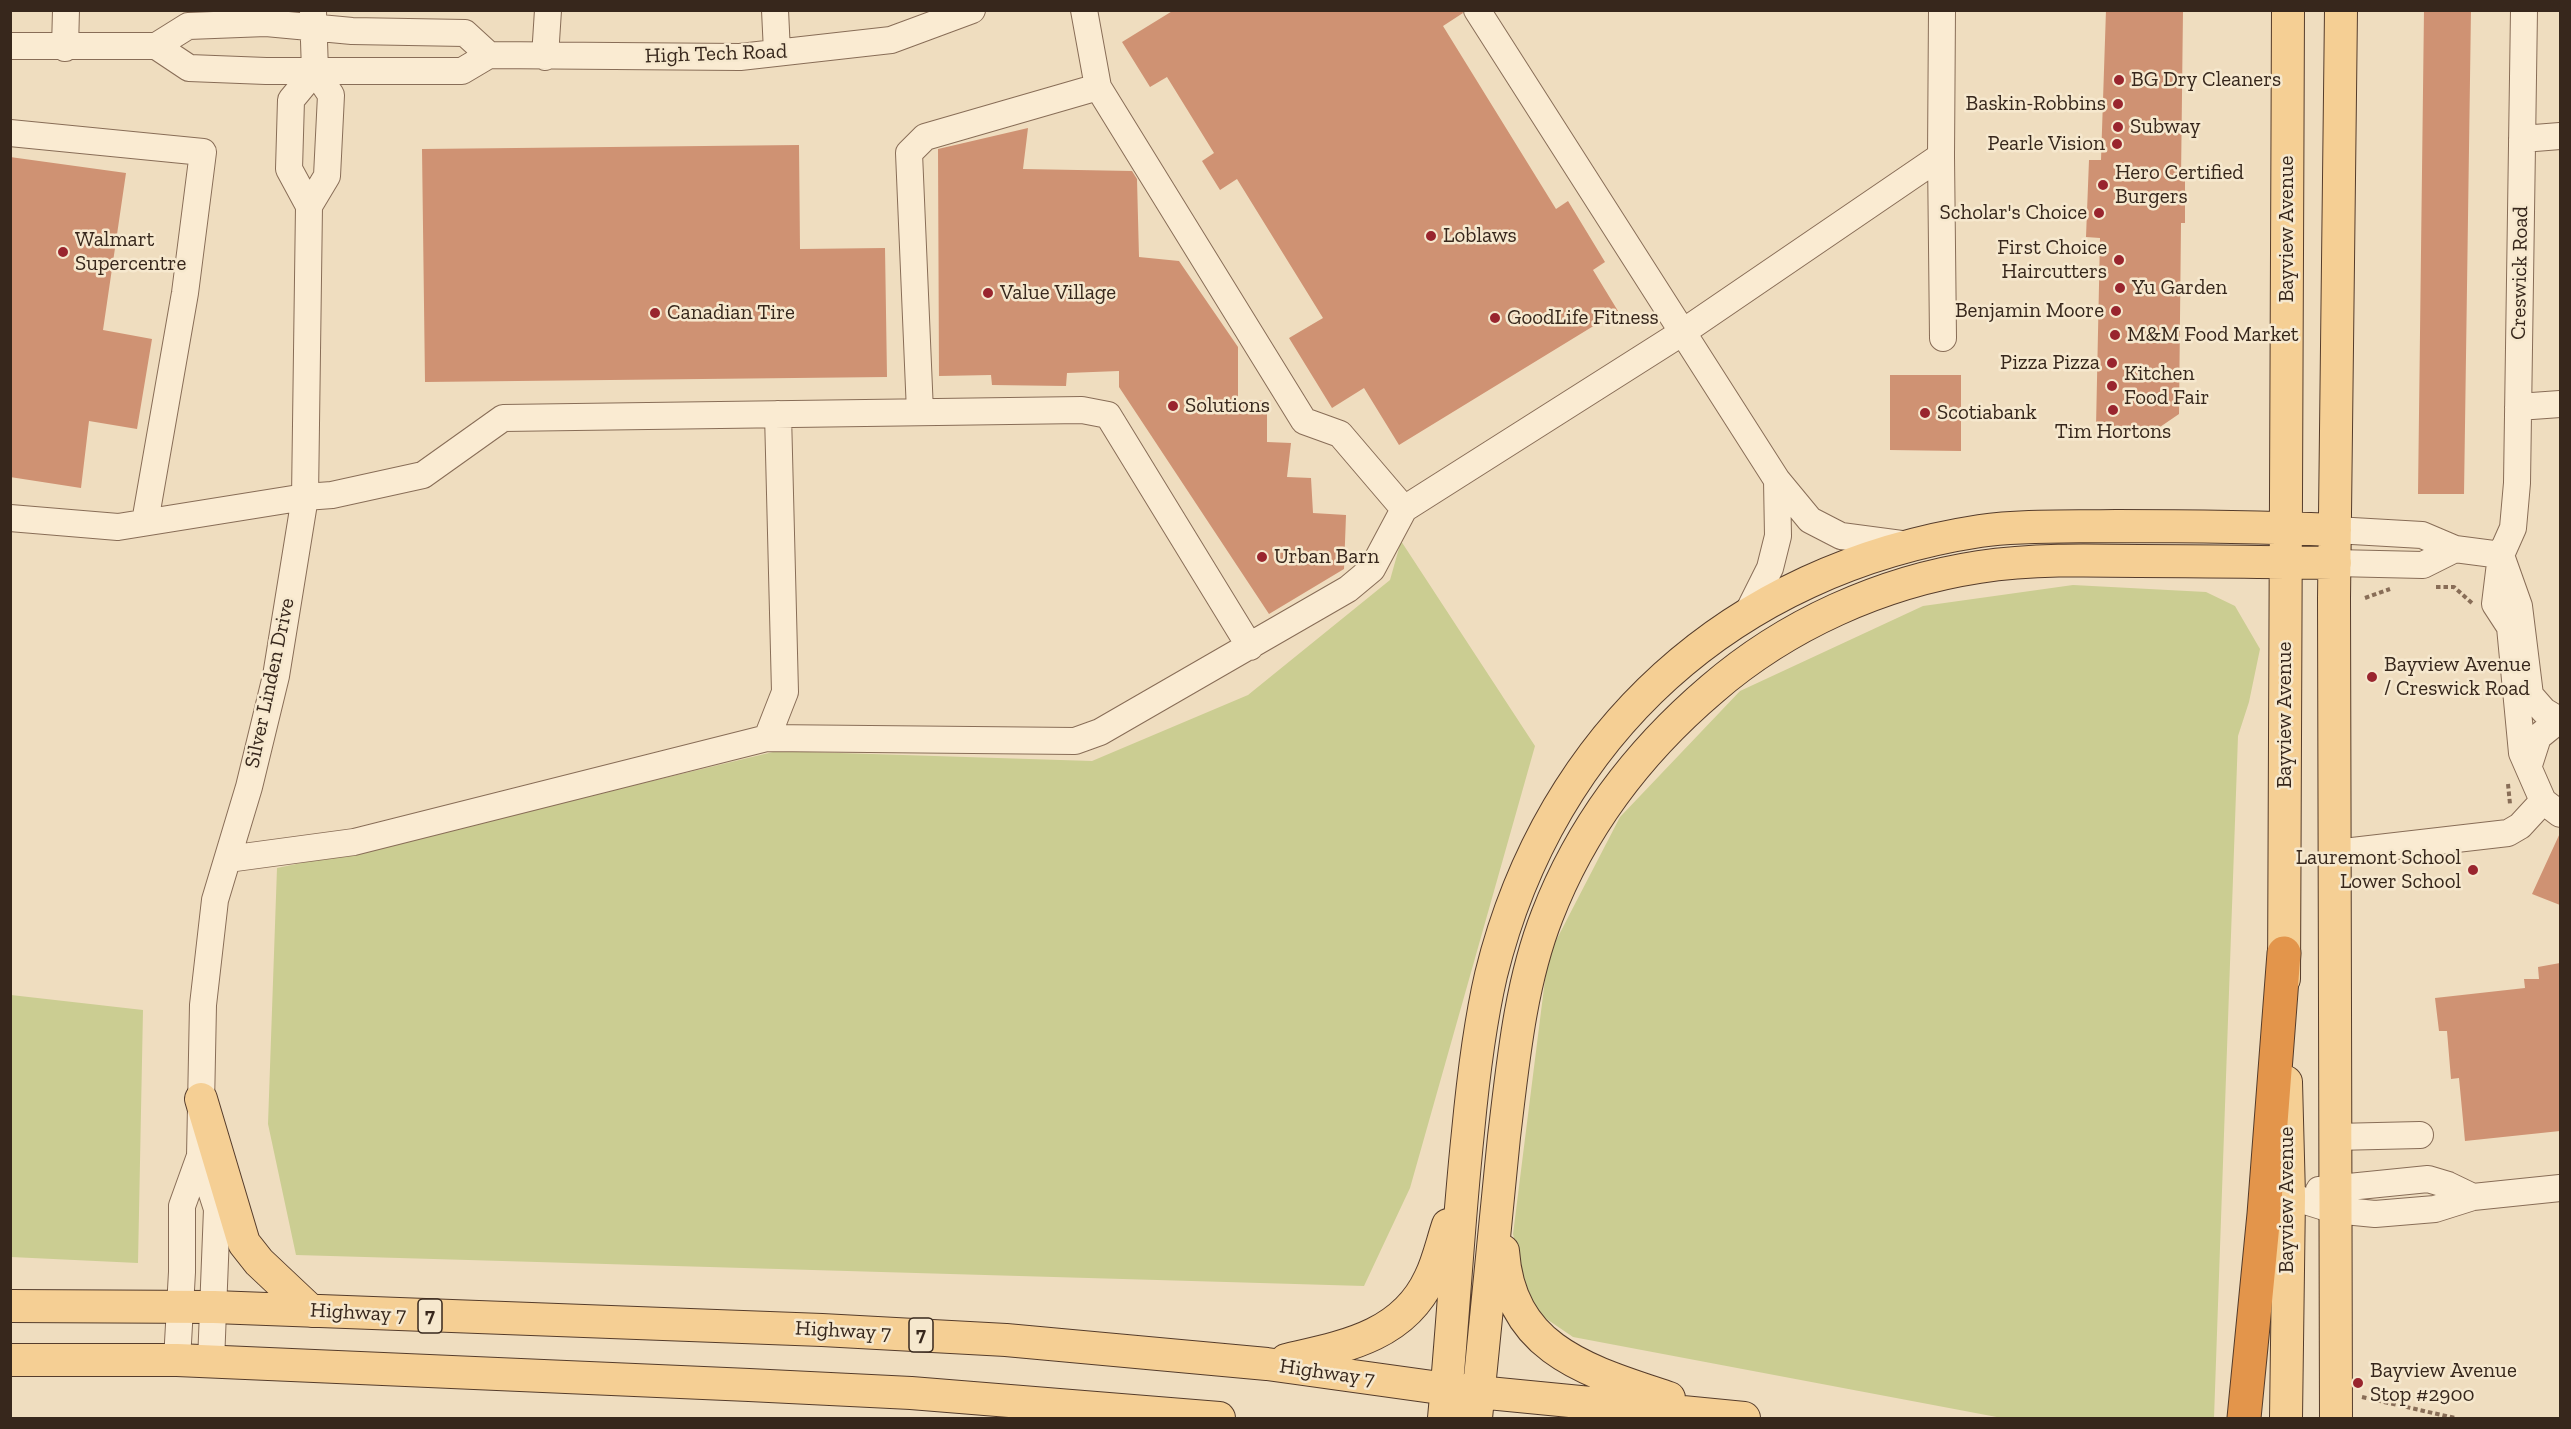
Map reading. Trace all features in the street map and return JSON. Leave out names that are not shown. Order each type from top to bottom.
[{"type":"highway","points":[[2244,1419],[2264,1214],[2284,953]]},
{"type":"main road","name":"Bayview Avenue","points":[[2286,1419],[2289,1196],[2284,953],[2288,10]]},
{"type":"main road","points":[[2341,10],[2335,530],[2335,1199],[2343,1410]]},
{"type":"main road","points":[[1446,1404],[1462,1184],[1477,1048],[1492,975],[1510,911],[1534,853],[1560,802],[1602,742],[1645,694],[1699,648],[1748,612],[1794,588],[1857,561],[1912,546],[1982,531],[2068,526],[2335,530]]},
{"type":"main road","points":[[1478,1406],[1510,1085],[1523,1005],[1547,917],[1579,848],[1618,785],[1677,719],[1737,668],[1806,624],[1888,588],[1979,567],[2074,560],[2335,563]]},
{"type":"main road","points":[[201,1099],[244,1243],[259,1262],[311,1311]]},
{"type":"main road","points":[[1268,1364],[1353,1344],[1398,1321],[1416,1301],[1430,1278],[1462,1184]]},
{"type":"main road","points":[[1498,1190],[1508,1288],[1517,1307],[1552,1349],[1590,1372],[1734,1417]]},
{"type":"main road","name":"Highway 7","points":[[10,1305],[213,1307],[822,1330],[994,1339],[1268,1364],[1446,1404],[1734,1417]]},
{"type":"main road","points":[[10,1360],[177,1360],[911,1393],[1219,1419]]},
{"type":"street","points":[[65,48],[66,10]]},
{"type":"street","points":[[545,57],[548,10]]},
{"type":"street","points":[[776,10],[777,52]]},
{"type":"street","name":"High Tech Road","points":[[156,46],[189,68],[315,71],[462,70],[489,56],[740,57],[891,40],[972,10]]},
{"type":"street","points":[[1084,10],[1098,87],[1304,421],[1340,434],[1404,509]]},
{"type":"street","points":[[1477,10],[1777,480],[1810,520],[1841,536],[1912,546]]},
{"type":"street","points":[[1942,10],[1943,338]]},
{"type":"street","name":"Creswick Road","points":[[2524,10],[2517,497],[2513,528],[2501,555],[2495,604],[2510,627],[2522,753],[2552,807]]},
{"type":"street","points":[[10,46],[65,48],[156,46],[188,26],[266,23],[313,18],[352,31],[465,33],[489,56]]},
{"type":"street","points":[[309,206],[327,176],[331,95],[315,71],[313,18]]},
{"type":"street","name":"Silver Linden Drive","points":[[211,1362],[217,1209],[200,1156],[203,1005],[216,900],[276,676],[305,497],[309,206],[289,169],[291,100],[315,71]]},
{"type":"street","points":[[920,412],[909,153],[926,137],[1098,87]]},
{"type":"street","points":[[10,133],[203,152],[185,293],[145,522]]},
{"type":"street","points":[[2522,139],[2560,136]]},
{"type":"street","points":[[228,859],[354,842],[767,738],[1075,741],[1100,732],[1348,589],[1372,569],[1404,509],[1683,332],[1941,156]]},
{"type":"street","points":[[2518,407],[2560,405]]},
{"type":"street","points":[[10,518],[118,527],[305,497],[332,495],[423,475],[503,418],[1082,410],[1108,415],[1250,647]]},
{"type":"street","points":[[767,738],[785,692],[778,414]]},
{"type":"street","points":[[1748,612],[1770,568],[1778,536],[1777,480]]},
{"type":"street","points":[[2335,530],[2422,535],[2455,549],[2501,555],[2519,606],[2530,695],[2544,711],[2559,720],[2538,737],[2529,765]]},
{"type":"street","points":[[2335,563],[2423,565],[2455,549]]},
{"type":"street","points":[[2335,852],[2472,838],[2508,832],[2552,807]]},
{"type":"street","points":[[2335,1137],[2420,1135]]},
{"type":"street","name":"Silver Linden Drive","points":[[177,1360],[182,1206],[200,1156]]},
{"type":"street","points":[[2289,1196],[2335,1199],[2375,1214],[2435,1209],[2473,1197],[2560,1188]]},
{"type":"path","points":[[2365,598],[2397,587]]},
{"type":"path","points":[[2432,587],[2454,587],[2480,608]]},
{"type":"path","points":[[2507,781],[2510,813],[2520,826]]},
{"type":"path","points":[[2343,1410],[2455,1419]]},
{"type":"green space","points":[[1401,541],[1535,746],[1410,1188],[1364,1286],[296,1255],[268,1124],[277,868],[364,850],[777,751],[1092,761],[1248,695],[1390,580]]},
{"type":"green space","points":[[2073,585],[2206,592],[2235,606],[2260,649],[2249,702],[2238,736],[2214,1418],[2002,1418],[1573,1337],[1529,1307],[1513,1234],[1548,956],[1620,817],[1740,691],[1923,606]]},
{"type":"green space","points":[[11,995],[143,1010],[138,1263],[11,1257]]},
{"type":"building","name":"Loblaws","points":[[1174,10],[1462,10],[1463,13],[1443,26],[1556,209],[1568,201],[1605,262],[1593,270],[1618,311],[1399,445],[1364,388],[1332,408],[1289,338],[1323,318],[1237,179],[1220,190],[1202,161],[1214,153],[1167,77],[1150,87],[1122,42]]},
{"type":"building","points":[[2106,10],[2183,10],[2181,179],[2185,179],[2185,223],[2181,223],[2179,414],[2160,427],[2096,427],[2100,238],[2086,237],[2089,160],[2101,160]]},
{"type":"building","points":[[2424,10],[2471,10],[2464,494],[2418,494]]},
{"type":"building","points":[[1028,128],[1023,169],[1132,171],[1137,179],[1139,257],[1179,261],[1238,347],[1238,402],[1267,400],[1267,442],[1291,443],[1287,477],[1311,478],[1313,513],[1346,515],[1344,569],[1269,614],[1119,387],[1119,371],[1067,373],[1066,386],[992,385],[991,375],[939,376],[938,149]]},
{"type":"building","name":"Canadian Tire","points":[[799,145],[800,249],[885,248],[887,377],[425,382],[422,149]]},
{"type":"building","name":"Walmart Supercentre","points":[[10,157],[126,173],[103,330],[152,339],[137,429],[89,421],[81,488],[10,477]]},
{"type":"building","name":"Scotiabank","points":[[1890,375],[1961,375],[1961,451],[1890,450]]},
{"type":"building","points":[[2560,833],[2560,905],[2532,894]]},
{"type":"building","points":[[2560,963],[2560,1131],[2465,1141],[2459,1078],[2451,1079],[2447,1031],[2439,1031],[2435,998],[2525,988],[2524,979],[2539,979],[2538,967]]},
{"type":"place","name":"BG Dry Cleaners","points":[[2119,80]]},
{"type":"place","name":"Baskin-Robbins","points":[[2118,104]]},
{"type":"place","name":"Subway","points":[[2118,127]]},
{"type":"place","name":"Pearle Vision","points":[[2117,144]]},
{"type":"place","name":"Hero Certified Burgers","points":[[2103,185]]},
{"type":"place","name":"Scholar's Choice","points":[[2099,213]]},
{"type":"place","name":"Loblaws","points":[[1431,236]]},
{"type":"place","name":"Walmart Supercentre","points":[[63,252]]},
{"type":"place","name":"First Choice Haircutters","points":[[2119,260]]},
{"type":"place","name":"Yu Garden","points":[[2120,288]]},
{"type":"place","name":"Value Village","points":[[988,293]]},
{"type":"place","name":"Benjamin Moore","points":[[2116,311]]},
{"type":"place","name":"Canadian Tire","points":[[655,313]]},
{"type":"place","name":"GoodLife Fitness","points":[[1495,318]]},
{"type":"place","name":"M&M Food Market","points":[[2115,335]]},
{"type":"place","name":"Pizza Pizza","points":[[2112,363]]},
{"type":"place","name":"Kitchen Food Fair","points":[[2112,386]]},
{"type":"place","name":"Solutions","points":[[1173,406]]},
{"type":"place","name":"Tim Hortons","points":[[2113,410]]},
{"type":"place","name":"Scotiabank","points":[[1925,413]]},
{"type":"place","name":"Urban Barn","points":[[1262,557]]},
{"type":"place","name":"Bayview Avenue / Creswick Road","points":[[2372,677]]},
{"type":"place","name":"Lauremont School Lower School","points":[[2473,870]]},
{"type":"place","name":"Bayview Avenue Stop #2900","points":[[2358,1383]]}]
